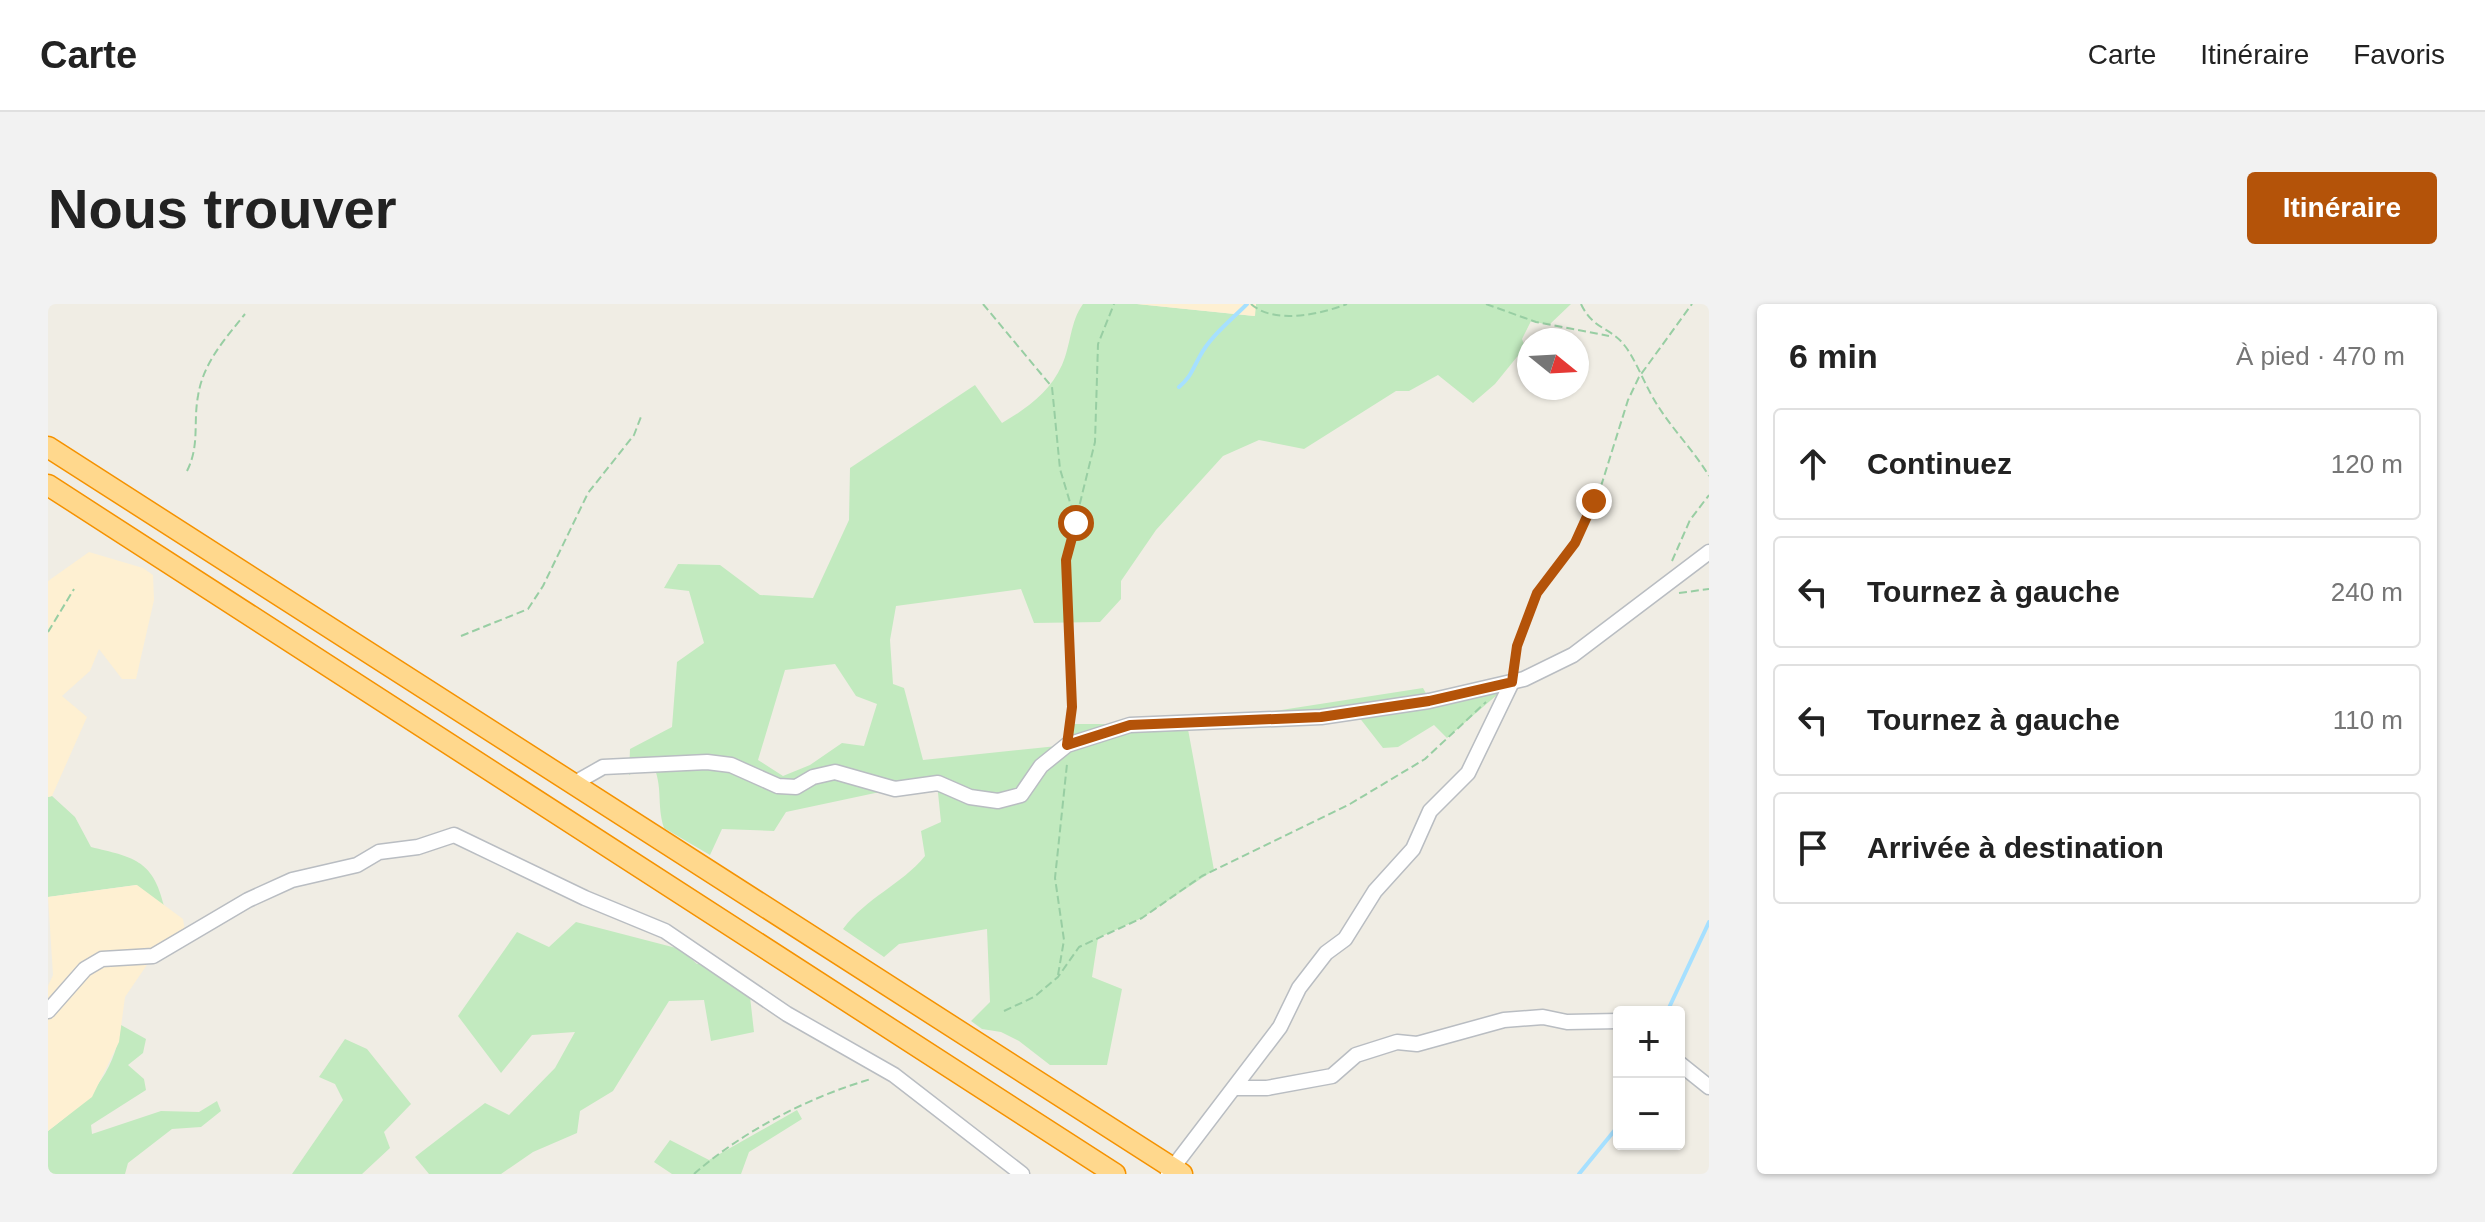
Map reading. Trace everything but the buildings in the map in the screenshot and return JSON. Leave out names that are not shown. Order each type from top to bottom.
[{"type":"highway","points":[[48,447],[1174,1172]]},
{"type":"highway","points":[[48,485],[1115,1174]]},
{"type":"street","points":[[573,784],[603,767],[707,762],[731,765],[778,786],[796,787],[813,777],[835,772],[895,789],[938,783],[970,797],[998,801],[1021,795],[1041,766],[1067,745],[1130,725],[1321,717],[1429,701],[1512,682],[1573,655],[1709,552]]},
{"type":"street","points":[[1174,1172],[1280,1027],[1299,988],[1326,953],[1345,939],[1375,891],[1413,849],[1430,811],[1468,773],[1512,682]]},
{"type":"street","points":[[48,1011],[85,969],[102,959],[153,956],[248,900],[292,880],[357,865],[379,852],[418,847],[454,835],[585,898],[665,931],[787,1014],[894,1075],[1022,1174]]},
{"type":"street","points":[[1235,1088],[1267,1088],[1332,1076],[1356,1055],[1397,1042],[1417,1044],[1504,1020],[1543,1017],[1567,1022],[1613,1021]]},
{"type":"street","points":[[1685,1068],[1709,1087]]},
{"type":"street","points":[[1685,1080],[1696,1077]]},
{"type":"path","points":[[983,304],[1052,387],[1060,469],[1076,523]]},
{"type":"path","points":[[1058,977],[1064,940],[1055,878],[1072,707],[1066,560],[1095,442],[1098,344],[1114,304]]},
{"type":"path","points":[[1251,304],[1268,313],[1310,315],[1347,304]]},
{"type":"path","points":[[1486,304],[1536,322],[1613,337]]},
{"type":"path","points":[[1581,304],[1593,324],[1626,347],[1639,377],[1709,476]]},
{"type":"path","points":[[1004,1011],[1034,997],[1058,977],[1079,947],[1142,918],[1202,876],[1350,804],[1425,759],[1512,682],[1517,646],[1537,593],[1575,543],[1602,483],[1628,400],[1639,377],[1692,304]]},
{"type":"path","points":[[187,471],[197,440],[198,395],[211,356],[245,314]]},
{"type":"path","points":[[461,636],[528,609],[543,586],[588,493],[634,435],[642,414]]},
{"type":"path","points":[[48,632],[74,589]]},
{"type":"path","points":[[694,1174],[715,1156],[770,1122],[853,1084],[894,1075]]},
{"type":"green space","points":[[1083,304],[1137,304],[1254,316],[1256,304],[1571,304],[1549,325],[1531,321],[1528,328],[1517,328],[1517,357],[1495,384],[1473,403],[1438,375],[1409,391],[1396,391],[1304,449],[1259,440],[1223,456],[1156,530],[1121,581],[1121,599],[1100,622],[1034,623],[1021,589],[896,606],[890,640],[893,684],[904,688],[923,760],[1067,745],[1070,724],[1187,724],[1214,870],[1142,918],[1098,938],[1092,977],[1122,989],[1107,1065],[1050,1065],[1019,1041],[1001,1032],[982,1029],[971,1021],[990,1002],[987,929],[899,944],[884,957],[843,929],[925,856],[921,831],[941,822],[937,783],[786,812],[774,831],[722,829],[710,855],[664,828],[658,780],[652,762],[629,775],[630,749],[672,727],[677,662],[704,643],[689,591],[664,588],[678,564],[720,565],[760,595],[813,598],[849,520],[850,468],[975,385],[1002,423],[1020,412],[1044,392],[1057,375]],"holes":[[[835,664],[856,696],[877,704],[864,746],[842,743],[810,765],[783,776],[758,760],[785,670]]]},
{"type":"green space","points":[[1512,682],[1447,738],[1434,725],[1398,747],[1383,748],[1355,712],[1269,720],[1269,712],[1423,688],[1430,701]]},
{"type":"green space","points":[[52,796],[75,817],[91,847],[129,858],[147,869],[154,878],[164,906],[136,885],[48,897],[48,797]]},
{"type":"green space","points":[[576,922],[680,949],[697,964],[718,959],[729,985],[749,988],[754,1032],[711,1041],[704,1000],[669,1001],[613,1091],[580,1111],[577,1133],[533,1152],[501,1174],[429,1174],[415,1157],[485,1103],[509,1115],[555,1068],[575,1032],[532,1035],[501,1073],[458,1016],[517,932],[549,947]]},
{"type":"green space","points":[[121,1025],[146,1039],[143,1053],[128,1065],[144,1079],[146,1090],[91,1125],[92,1134],[161,1111],[199,1112],[217,1101],[221,1111],[201,1127],[172,1129],[128,1163],[125,1174],[48,1174],[48,1131],[86,1098],[105,1073]]},
{"type":"green space","points":[[345,1039],[367,1049],[411,1104],[384,1132],[390,1148],[362,1174],[292,1174],[343,1100],[335,1084],[319,1077]]},
{"type":"green space","points":[[797,1110],[802,1119],[749,1152],[741,1174],[672,1174],[654,1162],[670,1140],[709,1160]]},
{"type":"sand","points":[[1137,304],[1256,304],[1255,316]]},
{"type":"sand","points":[[89,552],[143,568],[153,575],[154,600],[136,679],[122,679],[99,649],[90,671],[62,696],[87,717],[52,796],[48,797],[48,581]]},
{"type":"sand","points":[[137,885],[183,919],[186,937],[153,956],[125,997],[119,1042],[92,1097],[48,1131],[48,986],[53,975],[48,897]]},
{"type":"waterway","points":[[1179,387],[1209,342],[1247,304]]},
{"type":"waterway","points":[[1670,1006],[1709,922]]},
{"type":"waterway","points":[[1579,1174],[1613,1132]]},
{"type":"route","points":[[1076,523],[1066,560],[1072,707],[1067,745],[1130,725],[1321,717],[1429,701],[1512,682],[1517,646],[1537,593],[1575,543],[1594,501]]}]
